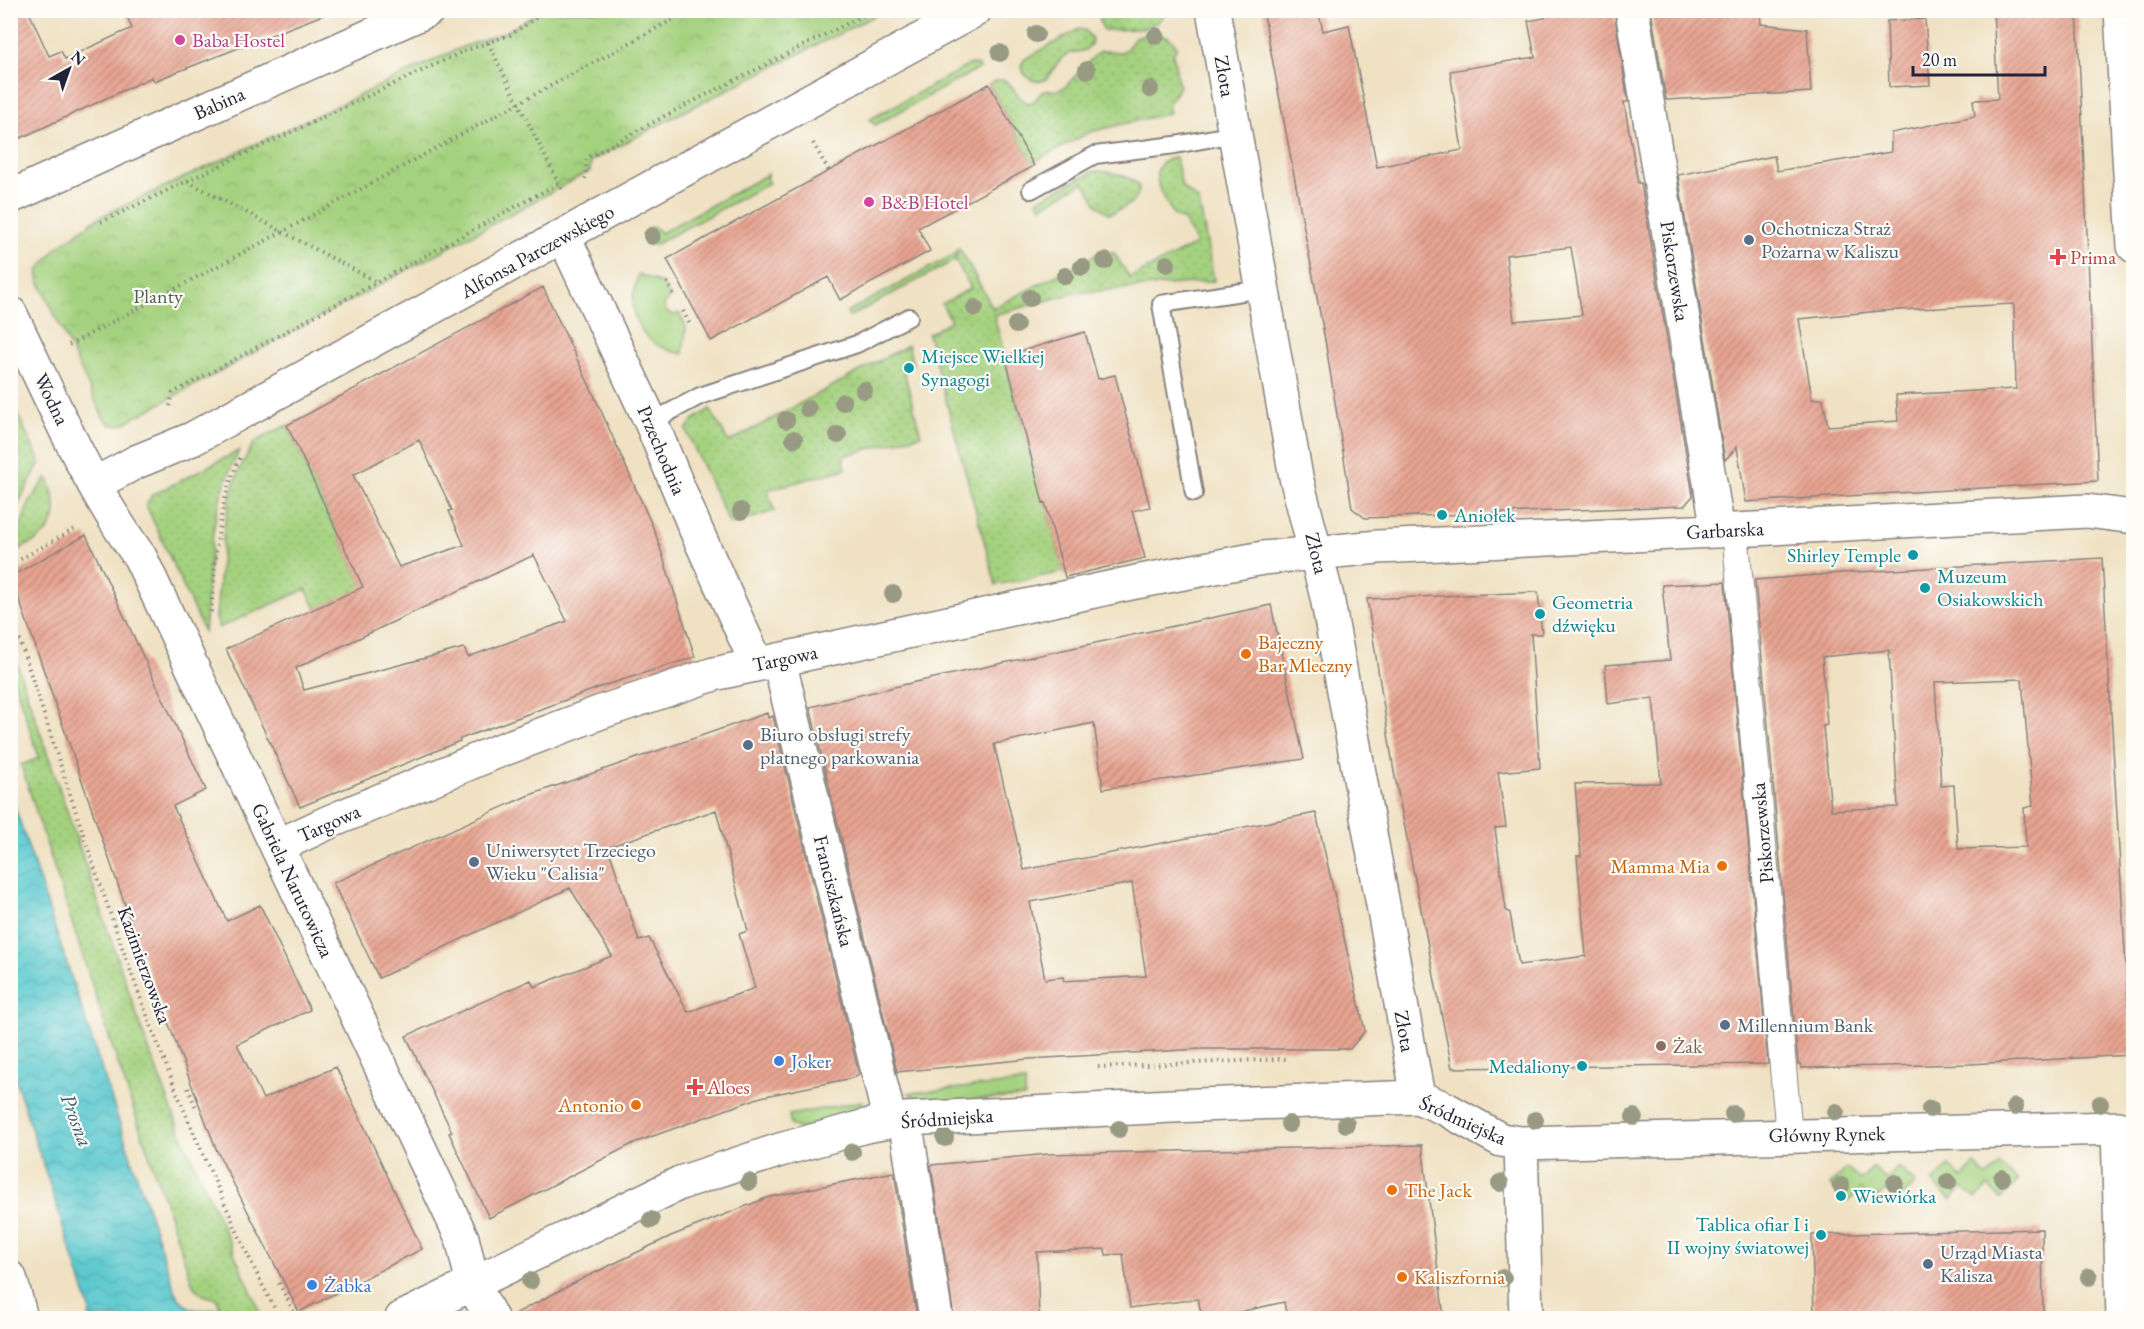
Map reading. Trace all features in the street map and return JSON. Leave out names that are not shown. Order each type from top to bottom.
[{"type":"street","name":"Babina","points":[[10,197],[428,10]]},
{"type":"street","name":"Alfonsa Parczewskiego","points":[[95,484],[136,462],[192,439],[975,10]]},
{"type":"street","name":"Złota","points":[[1213,10],[1296,477],[1327,597],[1418,1097]]},
{"type":"street","name":"Piskorzewska","points":[[1632,10],[1726,530],[1789,1135]]},
{"type":"street","points":[[2121,10],[2133,246]]},
{"type":"street","name":"Przechodnia","points":[[573,231],[651,422],[768,662]]},
{"type":"street","name":"Wodna","points":[[10,313],[95,484]]},
{"type":"street","name":"Gabriela Narutowicza","points":[[95,484],[117,525],[140,557],[278,846],[462,1238],[473,1284],[491,1318]]},
{"type":"street","name":"Garbarska","points":[[1317,552],[2087,511],[2133,517]]},
{"type":"street","name":"Targowa","points":[[278,846],[329,822],[507,748],[602,712],[714,674],[1136,582],[1263,558],[1317,552]]},
{"type":"street","name":"Franciszkańska","points":[[768,662],[897,1121],[936,1318]]},
{"type":"street","name":"Śródmiejska","points":[[402,1318],[680,1183],[780,1150],[866,1126],[897,1121],[1172,1106],[1418,1097],[1446,1109],[1501,1140],[1521,1143]]},
{"type":"street","name":"Główny Rynek","points":[[1521,1143],[2126,1122],[2123,1318]]},
{"type":"street","points":[[1521,1143],[1526,1318]]},
{"type":"street","points":[[10,1278],[21,1318]]},
{"type":"lane","points":[[1031,190],[1095,155],[1175,145],[1235,134]]},
{"type":"lane","points":[[1194,493],[1161,304],[1262,289]]},
{"type":"lane","points":[[651,422],[700,396],[858,344],[909,317]]},
{"type":"path","points":[[101,222],[464,51],[510,35],[549,10]]},
{"type":"path","points":[[63,348],[282,232],[690,10]]},
{"type":"path","points":[[565,195],[584,185],[587,158],[678,109],[874,10]]},
{"type":"path","points":[[488,43],[565,195],[573,231]]},
{"type":"path","points":[[820,155],[829,171]]},
{"type":"path","points":[[187,181],[377,282]]},
{"type":"path","points":[[170,411],[173,393],[559,183]]},
{"type":"path","points":[[667,282],[674,295]]},
{"type":"path","points":[[682,311],[690,325]]},
{"type":"path","points":[[210,624],[218,532],[231,477],[243,451]]},
{"type":"path","points":[[10,565],[80,526]]},
{"type":"path","name":"Kazimierzowska","points":[[10,611],[114,927],[181,1104],[259,1281],[280,1318]]},
{"type":"path","points":[[128,928],[136,949]]},
{"type":"path","points":[[154,999],[161,1020]]},
{"type":"path","points":[[1088,1068],[1287,1059]]},
{"type":"path","points":[[188,1088],[196,1108]]},
{"type":"path","points":[[279,1282],[295,1314]]},
{"type":"green space","name":"Planty","points":[[540,11],[884,11],[591,161],[590,171],[121,425],[110,425],[103,417],[38,279],[39,269],[57,248],[96,219],[462,47],[508,31]]},
{"type":"green space","points":[[1112,11],[1168,11],[1158,22],[1142,29],[1104,30],[1099,21],[1101,17]]},
{"type":"green space","points":[[1079,29],[1085,30],[1092,39],[1088,48],[1067,54],[1043,81],[1032,80],[1026,76],[1021,65],[1025,59]]},
{"type":"green space","points":[[1153,33],[1169,37],[1177,46],[1173,54],[1179,87],[1168,104],[1169,113],[1090,132],[1032,163],[989,84],[1003,80],[1008,82],[1018,96],[1028,103],[1034,101],[1043,91],[1065,87],[1101,51],[1122,52],[1127,49],[1135,37]]},
{"type":"green space","points":[[971,64],[980,68],[875,125],[869,120]]},
{"type":"green space","points":[[1176,157],[1182,187],[1199,201],[1214,281],[1074,293],[994,315],[1043,502],[1045,502],[1064,572],[996,585],[928,334],[951,321],[942,304],[971,288],[955,260],[956,250],[959,248],[993,308],[1101,252],[1114,253],[1130,278],[1196,244],[1184,220],[1174,216],[1158,182],[1159,167],[1165,161]]},
{"type":"green space","points":[[1094,171],[1117,174],[1133,180],[1138,185],[1139,191],[1135,199],[1127,206],[1110,214],[1097,205],[1084,182],[1041,207],[1037,200]]},
{"type":"green space","points":[[768,174],[766,179],[769,183],[658,243],[653,245],[645,240],[646,231],[649,228],[654,227],[661,233]]},
{"type":"green space","points":[[957,253],[955,260],[849,317],[847,312]]},
{"type":"green space","points":[[639,274],[663,284],[670,298],[664,305],[665,311],[674,315],[679,313],[686,327],[683,354],[656,344],[639,326],[633,302]]},
{"type":"green space","points":[[908,345],[913,365],[903,368],[921,435],[843,456],[846,469],[767,490],[775,511],[730,525],[686,430],[693,420],[710,409],[729,442]]},
{"type":"green space","points":[[11,400],[40,462],[15,510],[11,524]]},
{"type":"green space","points":[[287,425],[364,588],[316,609],[306,589],[219,628],[216,617],[224,527],[232,490],[239,470],[254,442]]},
{"type":"green space","points":[[240,450],[222,493],[216,516],[204,632],[146,505],[152,495]]},
{"type":"green space","points":[[47,477],[55,501],[52,523],[38,539],[11,553],[30,501]]},
{"type":"green space","points":[[10,644],[146,1042],[181,1134],[260,1311],[260,1318],[225,1318],[216,1298],[203,1295],[193,1285],[105,1025],[21,765],[39,758],[11,671]]},
{"type":"green space","points":[[1025,1082],[1025,1097],[932,1102],[908,1093]]},
{"type":"green space","points":[[863,1101],[860,1108],[853,1113],[799,1129],[791,1125],[789,1115]]},
{"type":"green space","points":[[1975,1165],[1988,1177],[2000,1165],[2018,1181],[2001,1199],[1988,1186],[1976,1199],[1963,1187],[1951,1200],[1933,1183],[1949,1166],[1962,1178]]},
{"type":"green space","points":[[1873,1167],[1886,1180],[1898,1167],[1916,1183],[1898,1201],[1886,1189],[1873,1202],[1860,1189],[1848,1202],[1830,1185],[1847,1168],[1860,1180]]},
{"type":"water","name":"Prosna","points":[[10,792],[176,1294],[186,1305],[195,1310],[221,1308],[225,1318],[89,1318],[90,1309],[11,1066]]},
{"type":"building","points":[[10,10],[28,10],[49,56],[61,51],[65,59],[132,28],[124,10],[328,10],[328,13],[154,81],[152,77],[10,143]]},
{"type":"building","points":[[1263,10],[1318,10],[1323,31],[1349,25],[1377,167],[1462,150],[1450,71],[1535,57],[1528,21],[1545,18],[1544,10],[1614,10],[1628,102],[1624,102],[1638,183],[1641,183],[1693,496],[1684,506],[1365,518],[1352,508],[1325,340]],"holes":[[[1571,247],[1582,315],[1514,321],[1506,255]]]},
{"type":"building","points":[[1651,10],[1760,10],[1761,24],[1807,29],[1811,92],[1666,100]]},
{"type":"building","points":[[1993,10],[2077,10],[2098,481],[1746,502],[1737,447],[1725,460],[1678,175],[1774,156],[1777,171],[1891,152],[1891,133],[1975,116],[1973,100],[1998,99]],"holes":[[[2014,304],[2016,389],[1896,395],[1898,421],[1828,426],[1823,399],[1812,399],[1799,319],[1880,311]]]},
{"type":"building","points":[[1925,19],[1930,85],[1889,87],[1887,21]]},
{"type":"building","name":"B&B Hotel","points":[[989,84],[1034,166],[918,228],[930,251],[840,300],[828,277],[711,341],[667,259]]},
{"type":"building","points":[[543,287],[655,532],[695,657],[606,685],[460,739],[460,741],[300,807],[226,649],[363,587],[287,425]],"holes":[[[419,440],[452,510],[449,511],[464,545],[399,567],[353,475]],[[534,555],[567,621],[468,657],[464,648],[304,690],[296,668]]]},
{"type":"building","points":[[1085,332],[1098,379],[1115,375],[1150,507],[1132,511],[1145,558],[1065,577],[1045,502],[1043,503],[1005,356]]},
{"type":"building","points":[[86,535],[206,790],[173,806],[227,921],[260,905],[310,1010],[237,1044],[263,1099],[336,1067],[422,1249],[299,1312],[217,1151],[140,948],[11,576]]},
{"type":"building","points":[[2102,558],[2131,1055],[1970,1064],[1801,1068],[1801,1064],[1798,1064],[1755,580]],"holes":[[[1889,650],[1898,807],[1831,810],[1823,726],[1827,725],[1822,657]],[[2022,679],[2033,806],[2024,808],[2026,847],[1958,849],[1954,785],[1941,786],[1935,682]]]},
{"type":"building","points":[[1725,582],[1768,1064],[1452,1068],[1394,772],[1367,599],[1538,592],[1542,634],[1531,634],[1540,768],[1498,772],[1506,827],[1495,828],[1506,910],[1510,913],[1519,965],[1586,956],[1577,856],[1581,856],[1575,784],[1661,783],[1653,698],[1608,704],[1605,665],[1670,660],[1662,585]]},
{"type":"building","points":[[1271,605],[1304,759],[1103,789],[1094,723],[994,744],[1024,870],[1316,813],[1365,1031],[1350,1049],[1201,1049],[1029,1059],[897,1072],[810,707]],"holes":[[[1132,883],[1146,976],[1064,981],[1063,977],[1045,979],[1030,902]]]},
{"type":"building","points":[[767,713],[768,718],[773,716],[859,1074],[852,1078],[761,1097],[634,1143],[489,1218],[449,1133],[452,1132],[406,1036],[531,980],[534,987],[612,956],[570,888],[379,978],[333,883],[527,796]],"holes":[[[716,810],[748,931],[739,934],[755,988],[688,1012],[649,938],[639,941],[608,847]]]},
{"type":"building","points":[[1422,1145],[1444,1318],[1287,1318],[1284,1302],[1213,1318],[1202,1318],[1198,1299],[1130,1308],[1123,1254],[1106,1255],[1105,1249],[1037,1252],[1039,1318],[954,1318],[931,1165],[1049,1154]]},
{"type":"building","points":[[894,1172],[917,1318],[509,1317],[671,1236],[769,1197]]},
{"type":"building","name":"Urząd Miasta Kalisza","points":[[2042,1229],[2043,1318],[1814,1318],[1812,1235]]},
{"type":"place","name":"Baba Hostel","points":[[180,40]]},
{"type":"place","name":"B&B Hotel","points":[[869,202]]},
{"type":"place","name":"Ochotnicza Straż Pożarna w Kaliszu","points":[[1749,240]]},
{"type":"place","name":"Prima","points":[[2058,257]]},
{"type":"place","name":"Miejsce Wielkiej Synagogi","points":[[909,368]]},
{"type":"place","name":"Aniołek","points":[[1442,515]]},
{"type":"place","name":"Shirley Temple","points":[[1913,555]]},
{"type":"place","name":"Muzeum Osiakowskich","points":[[1925,588]]},
{"type":"place","name":"Geometria dźwięku","points":[[1540,614]]},
{"type":"place","name":"Bajeczny Bar Mleczny","points":[[1246,654]]},
{"type":"place","name":"Biuro obsługi strefy płatnego parkowania","points":[[748,745]]},
{"type":"place","name":"Uniwersytet Trzeciego Wieku \"Calisia\"","points":[[474,862]]},
{"type":"place","name":"Mamma Mia","points":[[1722,866]]},
{"type":"place","name":"Millennium Bank","points":[[1725,1025]]},
{"type":"place","name":"Żak","points":[[1661,1046]]},
{"type":"place","name":"Joker","points":[[779,1061]]},
{"type":"place","name":"Medaliony","points":[[1582,1066]]},
{"type":"place","name":"Aloes","points":[[695,1087]]},
{"type":"place","name":"Antonio","points":[[636,1105]]},
{"type":"place","name":"The Jack","points":[[1392,1190]]},
{"type":"place","name":"Wiewiórka","points":[[1841,1196]]},
{"type":"place","name":"Tablica ofiar I i II wojny światowej","points":[[1821,1235]]},
{"type":"place","name":"Urząd Miasta Kalisza","points":[[1928,1264]]},
{"type":"place","name":"Kaliszfornia","points":[[1402,1277]]},
{"type":"place","name":"Żabka","points":[[312,1285]]}]
